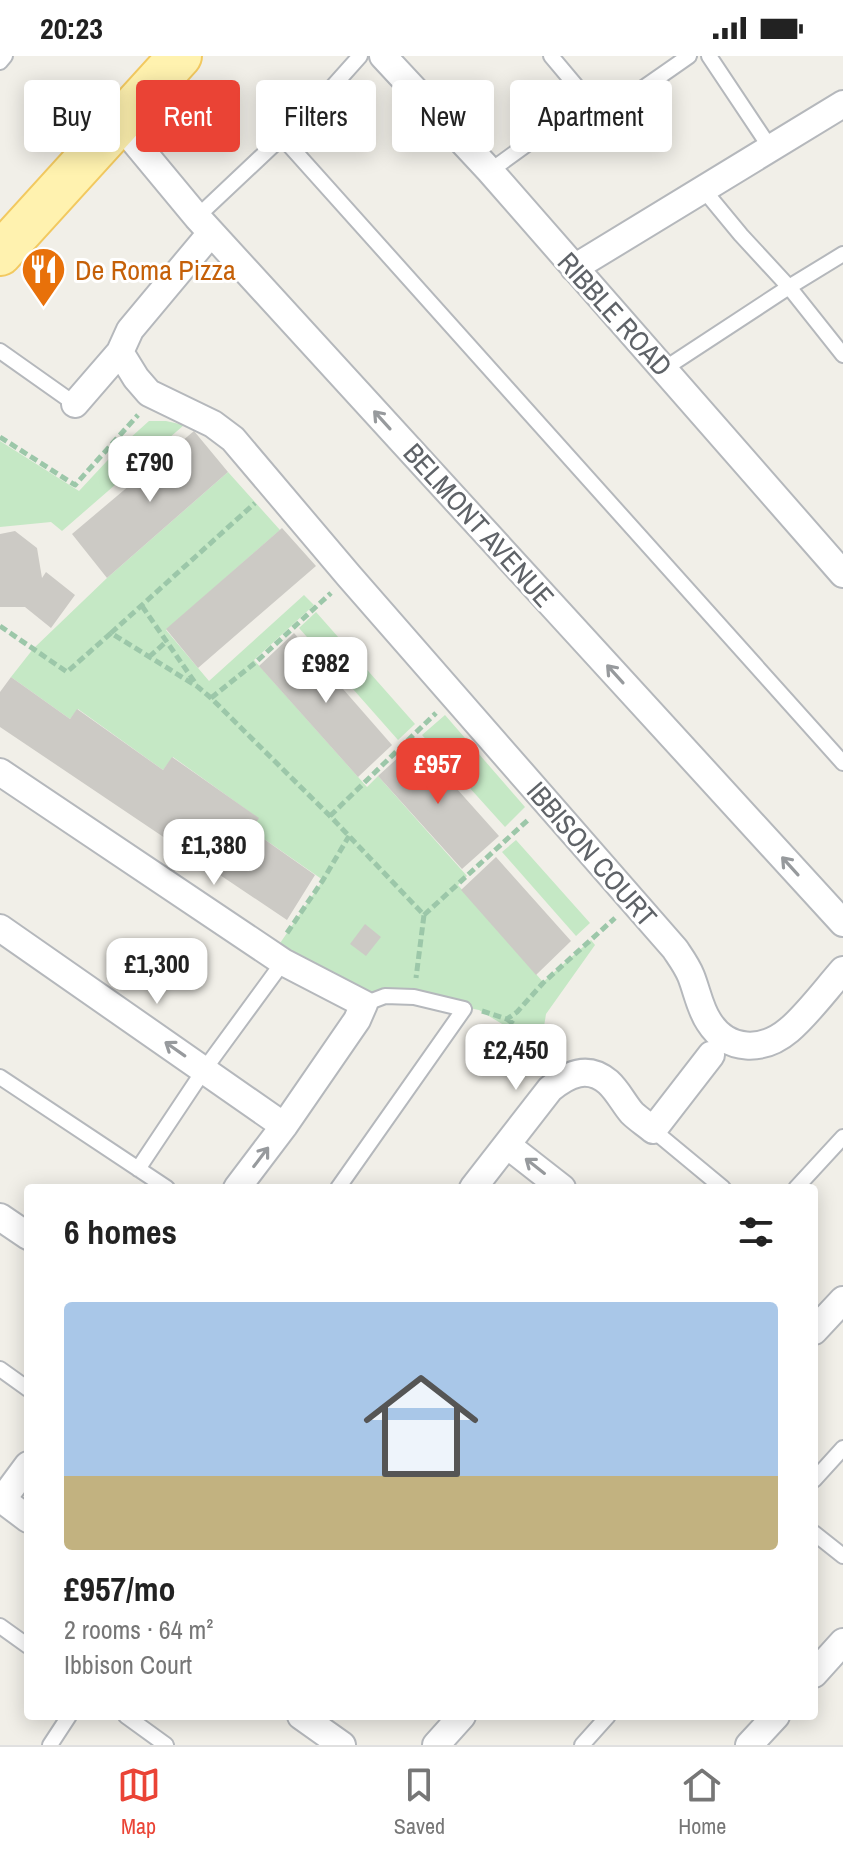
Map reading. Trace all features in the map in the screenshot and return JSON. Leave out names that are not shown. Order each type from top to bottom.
[{"type":"main road","points":[[120,122],[180,56]]},
{"type":"main road","points":[[0,254],[93,152]]},
{"type":"street","name":"RIBBLE ROAD","points":[[383,56],[490,171],[843,574]]},
{"type":"street","points":[[574,268],[843,104]]},
{"type":"street","name":"BELMONT AVENUE","points":[[120,124],[204,225],[843,923]]},
{"type":"street","points":[[75,404],[120,352],[130,330],[204,225]]},
{"type":"street","name":"IBBISON COURT","points":[[120,352],[149,393],[213,424],[233,439],[675,949],[690,972],[706,1019],[723,1039],[740,1046],[773,1041],[789,1030],[843,970]]},
{"type":"street","points":[[0,772],[360,1012],[284,1126],[240,1184]]},
{"type":"street","points":[[0,928],[284,1126]]},
{"type":"street","points":[[476,1184],[550,1089],[564,1077],[580,1072],[604,1079],[631,1111],[653,1130],[711,1055]]},
{"type":"street","points":[[507,1145],[557,1184]]},
{"type":"street","points":[[0,1217],[24,1233]]},
{"type":"street","points":[[818,1327],[843,1300]]},
{"type":"street","points":[[24,1470],[1,1499],[24,1516]]},
{"type":"street","points":[[818,1670],[843,1642]]},
{"type":"street","points":[[307,1720],[342,1745]]},
{"type":"street","points":[[436,1745],[458,1720]]},
{"type":"street","points":[[749,1745],[772,1720]]},
{"type":"lane","points":[[0,62],[5,56]]},
{"type":"lane","points":[[339,80],[360,56]]},
{"type":"lane","points":[[490,171],[588,100],[551,56]]},
{"type":"lane","points":[[655,80],[689,56]]},
{"type":"lane","points":[[709,56],[771,149]]},
{"type":"lane","points":[[204,225],[269,152]]},
{"type":"lane","points":[[295,152],[843,763]]},
{"type":"lane","points":[[703,189],[789,287],[843,355]]},
{"type":"lane","points":[[664,369],[843,254]]},
{"type":"lane","points":[[0,351],[75,404]]},
{"type":"lane","points":[[138,1169],[277,959]]},
{"type":"lane","points":[[341,1184],[464,1009],[414,997],[385,996],[360,1012]]},
{"type":"lane","points":[[0,1077],[161,1184]]},
{"type":"lane","points":[[653,1130],[718,1184]]},
{"type":"lane","points":[[800,1184],[843,1137]]},
{"type":"lane","points":[[0,1369],[24,1386]]},
{"type":"lane","points":[[818,1476],[843,1448]]},
{"type":"lane","points":[[818,1536],[843,1556]]},
{"type":"lane","points":[[0,1626],[24,1643]]},
{"type":"lane","points":[[50,1745],[66,1720]]},
{"type":"lane","points":[[132,1720],[166,1745]]},
{"type":"lane","points":[[582,1745],[604,1720]]},
{"type":"path","points":[[0,437],[75,485],[155,396]]},
{"type":"path","points":[[0,626],[67,672],[273,486]]},
{"type":"path","points":[[211,698],[256,662],[349,576]]},
{"type":"path","points":[[142,606],[198,687]]},
{"type":"path","points":[[111,633],[211,698],[424,915]]},
{"type":"path","points":[[149,657],[167,641]]},
{"type":"path","points":[[330,816],[454,697]]},
{"type":"path","points":[[414,997],[424,915],[547,802]]},
{"type":"path","points":[[277,959],[349,836]]},
{"type":"path","points":[[507,1019],[634,901]]},
{"type":"path","points":[[464,1009],[479,1010],[507,1019],[540,1044],[564,1077]]},
{"type":"green space","points":[[149,421],[184,425],[62,531],[51,522],[0,527],[0,441],[79,491]]},
{"type":"green space","points":[[228,472],[280,530],[166,630],[209,681],[304,595],[314,605],[254,660],[367,787],[378,776],[467,876],[458,885],[543,982],[591,940],[595,945],[546,1014],[540,1052],[479,1010],[414,997],[364,1004],[272,955],[323,880],[251,830],[258,818],[173,757],[163,770],[78,709],[70,719],[11,677],[33,649],[107,578]]},
{"type":"green space","points":[[316,612],[415,724],[398,740],[299,628]]},
{"type":"green space","points":[[445,715],[525,807],[505,827],[422,735]]},
{"type":"green space","points":[[516,840],[590,923],[576,936],[502,852]]},
{"type":"building","points":[[194,431],[228,472],[107,578],[72,534]]},
{"type":"building","points":[[282,528],[316,566],[198,668],[166,629]]},
{"type":"building","points":[[15,531],[37,548],[42,578],[46,572],[75,595],[51,628],[25,607],[0,607],[0,534]]},
{"type":"building","points":[[294,633],[392,745],[358,777],[259,666]]},
{"type":"building","points":[[11,677],[70,719],[77,709],[163,770],[172,757],[259,818],[251,830],[315,875],[287,920],[0,727],[0,692]]},
{"type":"building","points":[[415,742],[499,836],[462,869],[378,776]]},
{"type":"building","points":[[496,857],[571,941],[536,975],[461,890]]},
{"type":"building","points":[[365,924],[381,937],[366,956],[350,944]]},
{"type":"place","name":"De Roma Pizza","points":[[44,309]]}]
